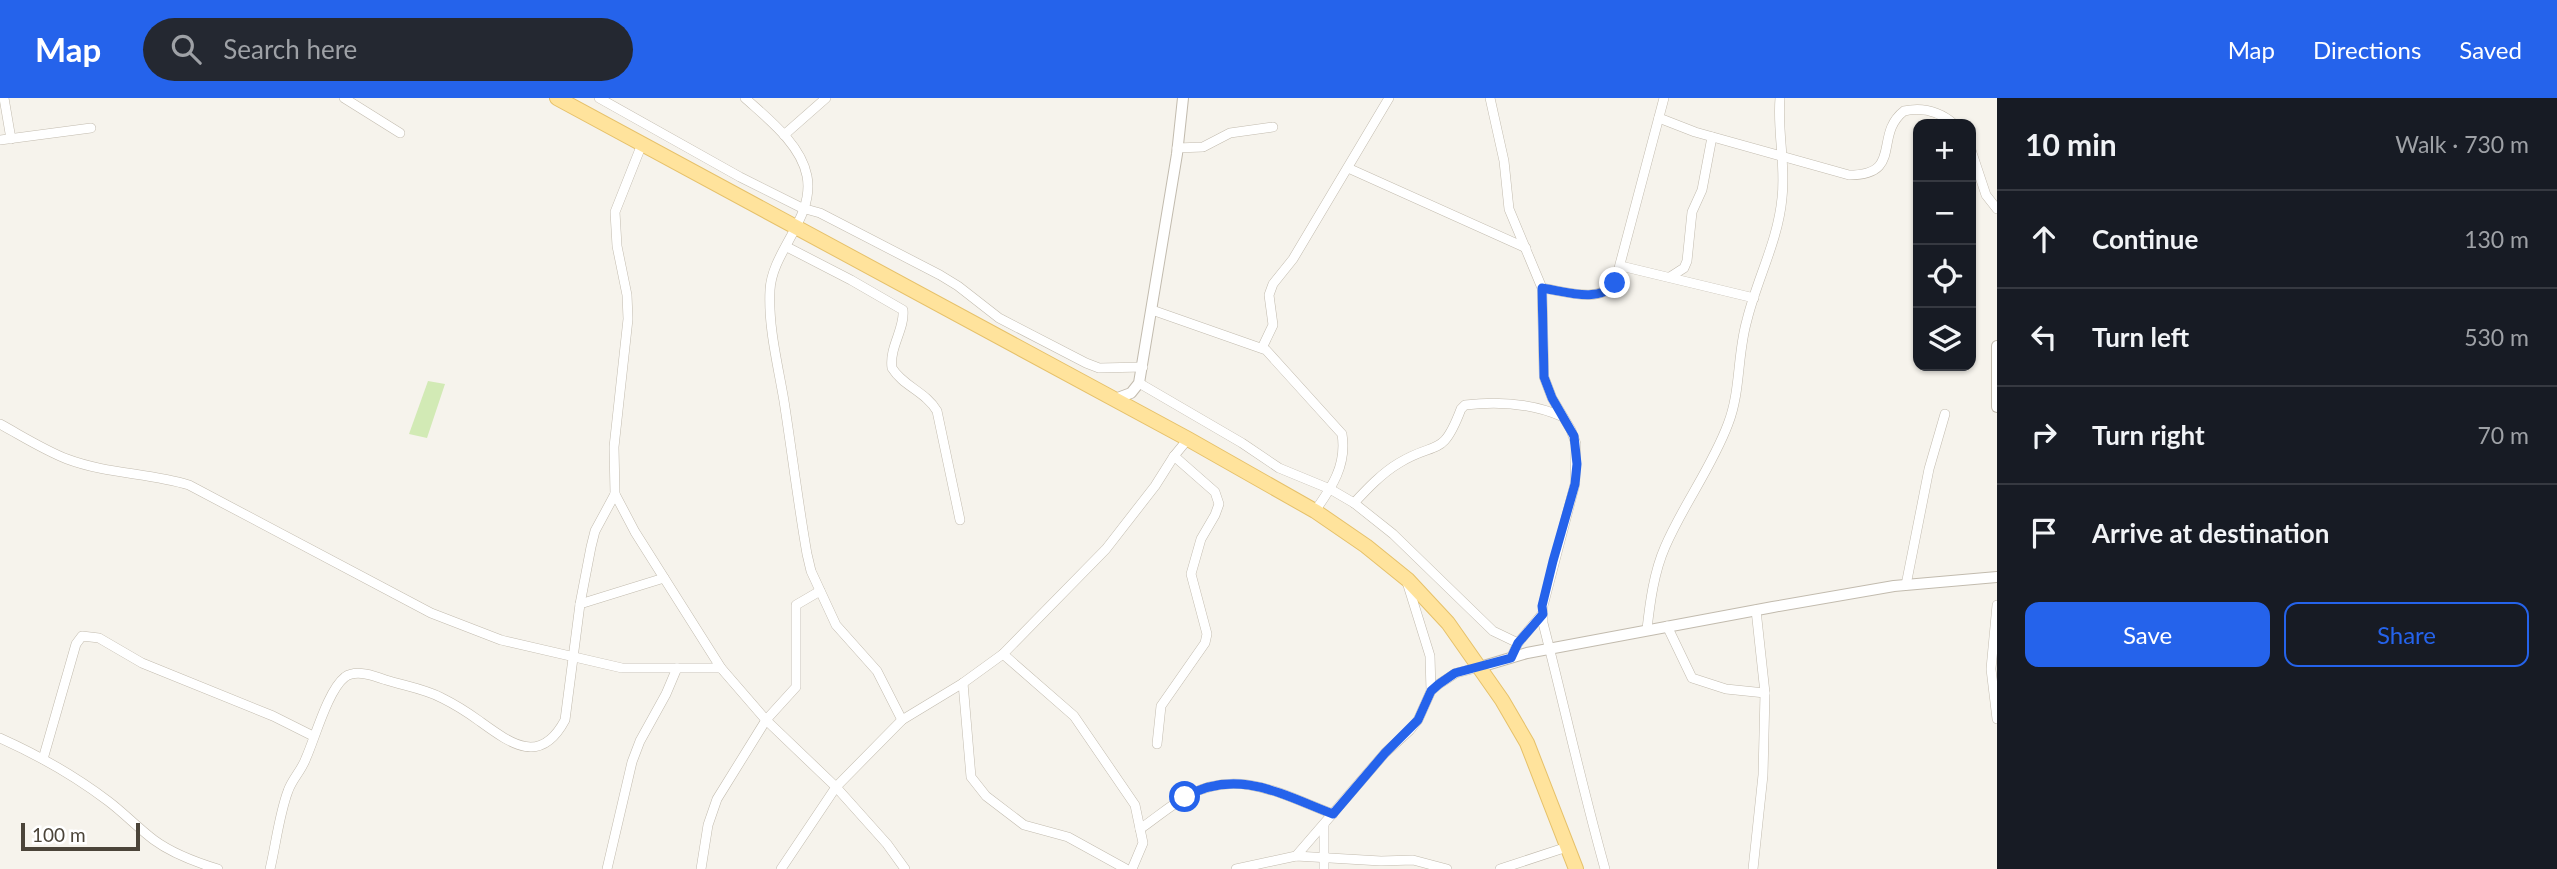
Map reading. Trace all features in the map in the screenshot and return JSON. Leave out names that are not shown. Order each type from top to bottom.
[{"type":"main road","points":[[557,98],[1188,439],[1315,511],[1366,546],[1405,578],[1448,623],[1480,667],[1527,743],[1576,869]]},
{"type":"street","points":[[4,98],[11,139]]},
{"type":"street","points":[[344,98],[400,133]]},
{"type":"street","points":[[599,98],[740,177],[802,208],[821,213],[940,275],[999,318],[1086,363],[1099,368],[1143,367]]},
{"type":"street","points":[[745,98],[784,135],[803,163],[807,175],[806,199],[797,227],[771,282],[774,343],[811,571],[836,625],[877,671],[902,720]]},
{"type":"street","points":[[784,135],[826,98]]},
{"type":"street","points":[[1115,399],[1130,393],[1139,383],[1143,367],[1183,98]]},
{"type":"street","points":[[1262,348],[1273,325],[1269,295],[1273,284],[1293,259],[1390,98]]},
{"type":"street","points":[[1490,98],[1504,161],[1509,209],[1542,288],[1544,377],[1552,398],[1574,436],[1576,474],[1542,606],[1574,756],[1605,869]]},
{"type":"street","points":[[1542,288],[1599,296],[1611,289],[1621,266],[1664,98]]},
{"type":"street","points":[[1647,629],[1664,548],[1718,447],[1736,396],[1740,350],[1780,215],[1784,177],[1778,131],[1780,98]]},
{"type":"street","points":[[1659,118],[1834,172],[1860,175],[1882,164],[1887,153],[1889,132],[1904,111],[1929,110],[1947,119]]},
{"type":"street","points":[[1177,148],[1203,147],[1230,133],[1273,127]]},
{"type":"street","points":[[0,140],[91,128]]},
{"type":"street","points":[[1670,277],[1684,268],[1687,261],[1692,212],[1702,190],[1712,136]]},
{"type":"street","points":[[642,144],[614,220],[627,295],[628,319],[614,447],[615,494],[635,532],[721,668],[766,720],[836,787],[887,844],[905,869]]},
{"type":"street","points":[[1976,165],[1986,195],[1997,209]]},
{"type":"street","points":[[1348,168],[1526,248]]},
{"type":"street","points":[[787,247],[902,310],[903,315],[894,341],[892,369],[899,378],[931,401],[937,411],[960,520]]},
{"type":"street","points":[[1621,266],[1754,298]]},
{"type":"street","points":[[1152,310],[1242,344],[1262,348],[1272,355],[1342,434],[1344,448],[1339,474],[1315,511]]},
{"type":"street","points":[[1997,346],[1997,407]]},
{"type":"street","points":[[1139,383],[1242,443],[1279,468],[1330,489],[1354,503],[1393,534],[1493,631],[1518,643]]},
{"type":"street","points":[[1354,503],[1391,468],[1446,441],[1465,405],[1515,403],[1564,418]]},
{"type":"street","points":[[1906,585],[1929,469],[1945,414]]},
{"type":"street","points":[[0,424],[67,459],[189,485],[431,614],[501,640],[621,668],[721,668]]},
{"type":"street","points":[[781,869],[836,787],[902,720],[963,683],[1003,654],[1106,549],[1188,439]]},
{"type":"street","points":[[1157,744],[1161,706],[1206,643],[1207,634],[1194,589],[1192,564],[1200,540],[1219,504],[1215,492],[1174,456]]},
{"type":"street","points":[[270,869],[288,789],[306,761],[313,736],[338,684],[346,675],[354,673],[375,676],[432,693],[516,745],[534,748],[546,743],[556,734],[565,720],[580,604],[595,531],[615,494]]},
{"type":"street","points":[[1431,691],[1447,678],[1511,658],[1647,629],[1906,585],[1997,577]]},
{"type":"street","points":[[580,604],[664,578]]},
{"type":"street","points":[[1296,856],[1385,753],[1418,720],[1431,691],[1430,656],[1405,578]]},
{"type":"street","points":[[701,869],[708,825],[717,799],[766,720],[793,692],[797,684],[796,605],[820,591]]},
{"type":"street","points":[[1997,605],[1991,669],[1997,719]]},
{"type":"street","points":[[1753,869],[1763,775],[1765,693],[1756,610]]},
{"type":"street","points":[[1511,658],[1518,643],[1543,614]]},
{"type":"street","points":[[1667,626],[1692,678],[1726,689],[1765,693]]},
{"type":"street","points":[[43,759],[76,643],[82,636],[99,638],[142,663],[272,716],[313,736]]},
{"type":"street","points":[[1003,654],[1074,716],[1135,805],[1142,848],[1132,869]]},
{"type":"street","points":[[607,869],[632,762],[677,668]]},
{"type":"street","points":[[963,683],[971,777],[978,788],[1024,825],[1068,837],[1126,869]]},
{"type":"street","points":[[0,738],[84,783],[155,840],[186,859],[218,869]]},
{"type":"street","points":[[1140,829],[1191,794],[1240,782],[1256,785],[1333,814]]},
{"type":"street","points":[[1324,825],[1324,869]]},
{"type":"street","points":[[1500,869],[1567,846]]},
{"type":"street","points":[[1236,869],[1296,856],[1326,856],[1381,862],[1413,860],[1447,869]]},
{"type":"street","points":[[1259,869],[1266,861]]},
{"type":"green space","points":[[428,381],[445,384],[427,438],[409,434]]},
{"type":"route","points":[[1185,797],[1240,782],[1256,785],[1333,814],[1385,753],[1418,720],[1431,691],[1455,673],[1511,658],[1518,643],[1543,614],[1542,606],[1577,464],[1574,436],[1552,398],[1544,377],[1542,288],[1599,296],[1611,289],[1615,283]]}]
